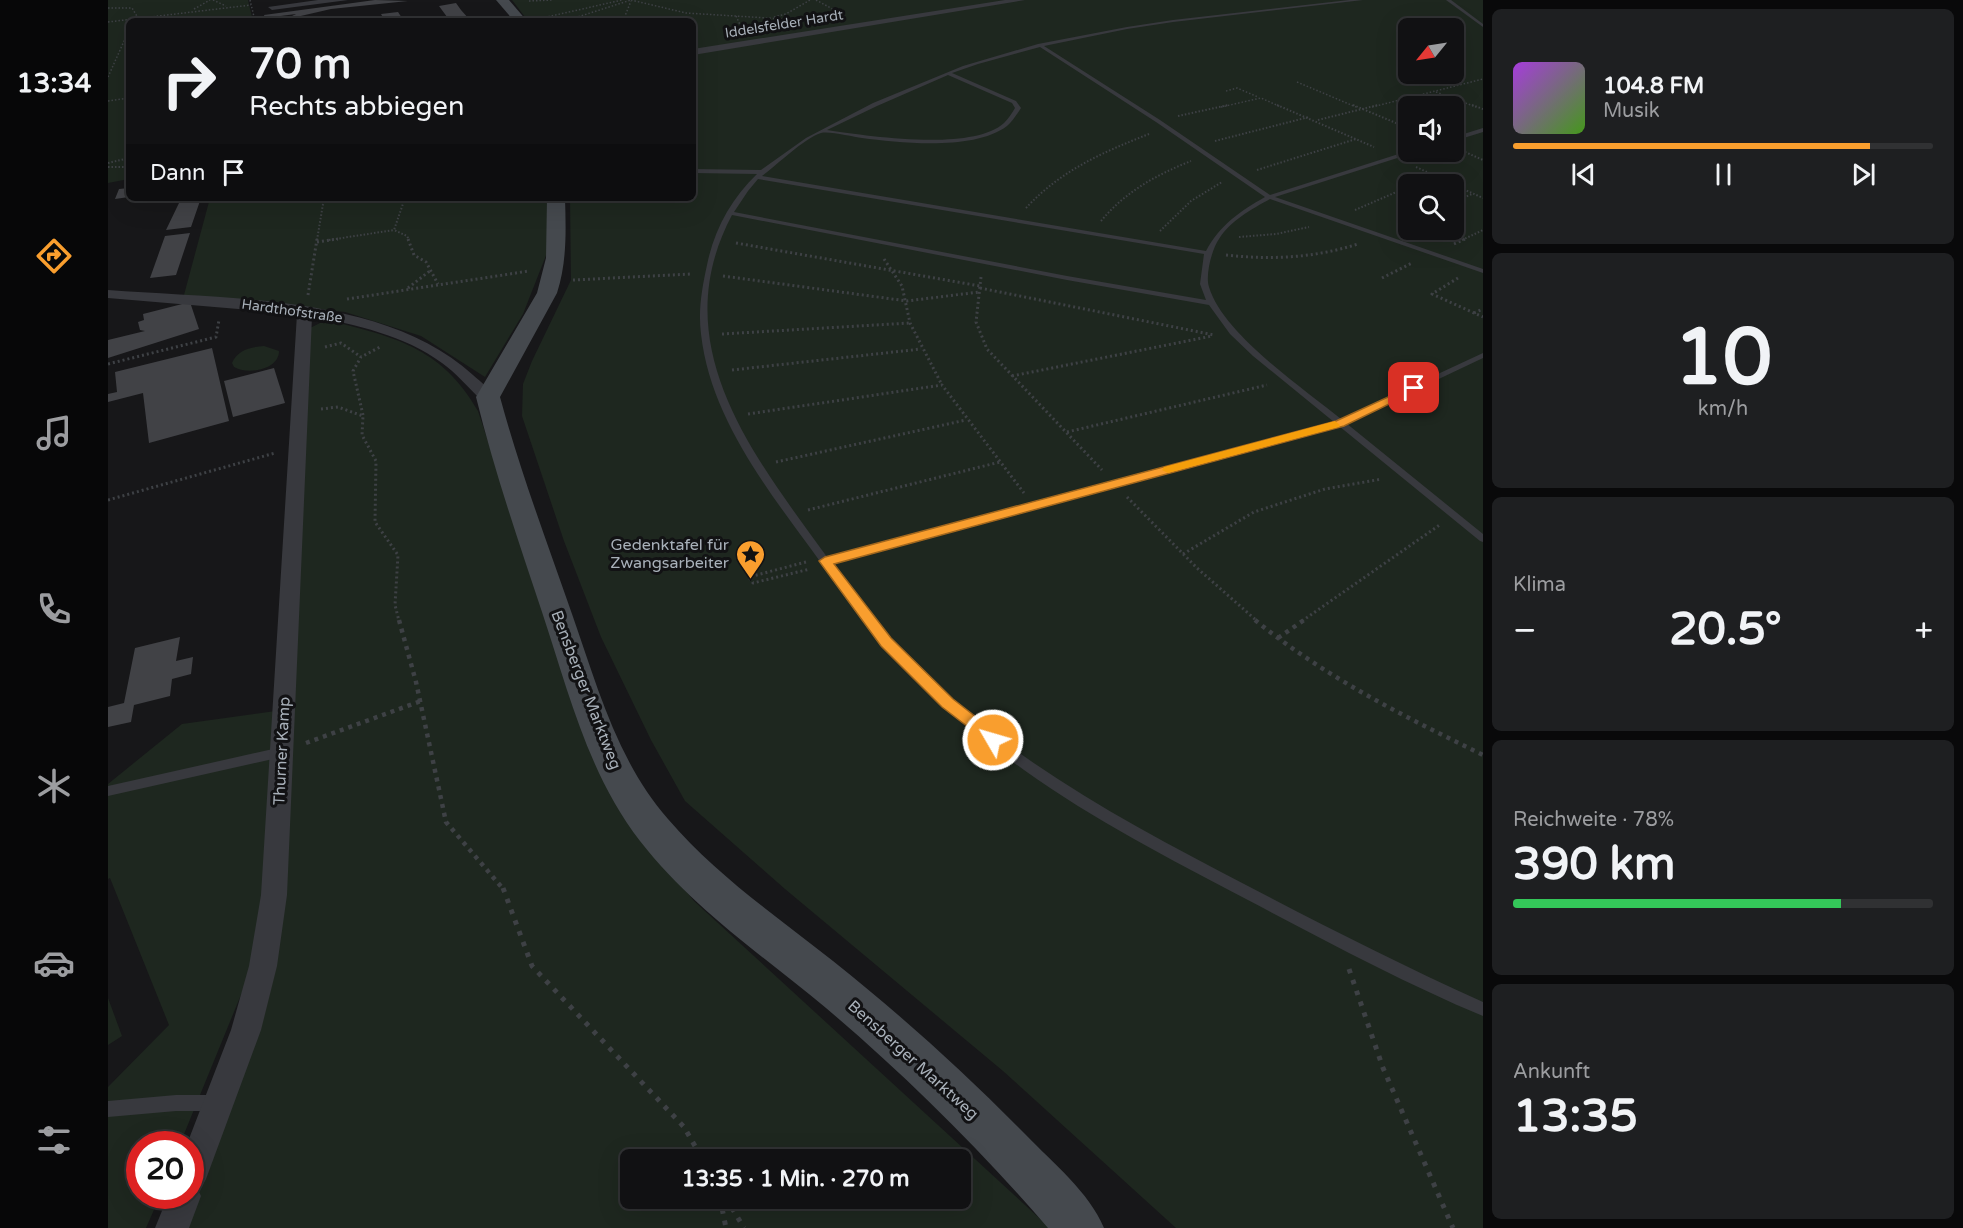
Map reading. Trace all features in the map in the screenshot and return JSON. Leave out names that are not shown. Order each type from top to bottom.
[{"type":"street","points":[[272,7],[344,0]]},
{"type":"street","points":[[502,0],[521,18]]},
{"type":"street","name":"Iddelsfelder Hardt","points":[[696,52],[1021,0]]},
{"type":"street","points":[[488,397],[547,293],[553,276],[558,239],[556,201]]},
{"type":"street","name":"Hardthofstraße","points":[[108,294],[309,311],[358,321],[402,335],[447,359],[488,397]]},
{"type":"street","name":"Thurner Kamp","points":[[204,1144],[246,1030],[263,966],[274,895],[302,350],[309,311]]},
{"type":"street","name":"Bensberger Marktweg","points":[[488,397],[510,476],[586,699],[623,786],[652,827],[687,868],[844,997],[933,1075],[1000,1141],[1080,1228]]},
{"type":"street","points":[[172,1228],[179,1209]]},
{"type":"lane","points":[[1361,0],[1183,18],[1040,45],[985,60],[873,105],[822,131],[760,174],[729,213],[706,274],[705,334],[713,372],[729,417],[755,466],[886,642],[947,703],[1024,764],[1078,800],[1156,846],[1341,942],[1483,1009]]},
{"type":"lane","points":[[1448,0],[1483,26]]},
{"type":"lane","points":[[1040,45],[1269,196],[1480,270]]},
{"type":"lane","points":[[822,131],[907,142],[939,143],[987,132],[1004,124],[1016,112],[1018,108],[1014,102],[948,74]]},
{"type":"lane","points":[[1464,136],[1483,130]]},
{"type":"lane","points":[[1398,156],[1269,196],[1233,221],[1217,236],[1208,253],[1204,284],[1211,303],[1233,332],[1286,380],[1483,539]]},
{"type":"lane","points":[[696,171],[760,174],[1016,221],[1208,253]]},
{"type":"lane","points":[[729,213],[981,262],[1211,303]]},
{"type":"lane","points":[[825,561],[1340,423],[1483,355]]},
{"type":"lane","points":[[108,791],[283,752]]},
{"type":"lane","points":[[108,1108],[176,1103],[220,1104]]},
{"type":"path","points":[[191,11],[212,0],[226,6]]},
{"type":"path","points":[[250,0],[254,18]]},
{"type":"path","points":[[524,0],[552,0]]},
{"type":"path","points":[[533,18],[622,0]]},
{"type":"path","points":[[624,18],[631,0]]},
{"type":"path","points":[[574,18],[631,0],[686,13],[789,19]]},
{"type":"path","points":[[767,18],[786,14],[810,0]]},
{"type":"path","points":[[108,8],[132,8],[138,18],[226,6],[251,5]]},
{"type":"path","points":[[108,22],[126,20]]},
{"type":"path","points":[[108,77],[125,39]]},
{"type":"path","points":[[1317,120],[1483,79]]},
{"type":"path","points":[[1297,81],[1398,124]]},
{"type":"path","points":[[1226,91],[1237,88],[1310,117],[1430,174]]},
{"type":"path","points":[[1436,92],[1483,109]]},
{"type":"path","points":[[108,101],[126,98]]},
{"type":"path","points":[[1158,121],[1261,98]]},
{"type":"path","points":[[1195,146],[1310,117]]},
{"type":"path","points":[[1016,221],[1034,199],[1059,177],[1115,147],[1170,129]]},
{"type":"path","points":[[1464,152],[1483,160]]},
{"type":"path","points":[[1092,234],[1105,216],[1124,197],[1175,167],[1208,155]]},
{"type":"path","points":[[108,163],[126,159]]},
{"type":"path","points":[[108,167],[126,167]]},
{"type":"path","points":[[1464,190],[1483,198]]},
{"type":"path","points":[[1464,198],[1473,194]]},
{"type":"path","points":[[324,201],[309,311],[338,301],[542,269],[562,280],[706,274],[907,301],[980,289]]},
{"type":"path","points":[[394,230],[404,201]]},
{"type":"path","points":[[317,242],[394,230],[407,237],[414,255],[426,262],[438,284]]},
{"type":"path","points":[[1382,278],[1483,230]]},
{"type":"path","points":[[1208,253],[1252,258],[1291,258],[1321,254],[1379,236]]},
{"type":"path","points":[[717,240],[890,268],[980,289],[1215,335]]},
{"type":"path","points":[[874,241],[902,286],[910,322],[921,349],[942,385],[966,420],[1035,506]]},
{"type":"path","points":[[981,262],[980,289],[975,308],[979,335],[987,349],[1183,554],[1278,638],[1324,671],[1373,700],[1483,756]]},
{"type":"path","points":[[406,290],[430,270]]},
{"type":"path","points":[[1480,270],[1432,294],[1483,317]]},
{"type":"path","points":[[108,364],[216,337],[223,302]]},
{"type":"path","points":[[1474,313],[1483,309]]},
{"type":"path","points":[[705,334],[910,322]]},
{"type":"path","points":[[1012,376],[1233,332]]},
{"type":"path","points":[[402,335],[361,357],[353,371],[363,416],[362,435],[376,461],[375,522],[398,555],[395,605],[421,701],[446,822],[506,892],[532,966],[684,1127],[697,1149]]},
{"type":"path","points":[[302,350],[341,343],[361,357]]},
{"type":"path","points":[[713,372],[921,349]]},
{"type":"path","points":[[1066,432],[1286,380]]},
{"type":"path","points":[[729,417],[942,385]]},
{"type":"path","points":[[299,408],[339,407],[363,416]]},
{"type":"path","points":[[755,466],[966,420]]},
{"type":"path","points":[[108,500],[297,448]]},
{"type":"path","points":[[790,515],[1000,462]]},
{"type":"path","points":[[1183,554],[1254,512],[1325,489],[1403,475]]},
{"type":"path","points":[[1278,638],[1454,515]]},
{"type":"path","points":[[825,561],[753,583],[749,577],[825,561]]},
{"type":"path","points":[[283,752],[421,701]]},
{"type":"path","points":[[1341,942],[1361,1009],[1389,1082],[1453,1228]]},
{"type":"path","points":[[722,1209],[726,1228]]},
{"type":"path","points":[[733,1209],[744,1228]]},
{"type":"shaded area","points":[[108,0],[248,0],[252,18],[126,18],[126,180],[108,183]]},
{"type":"shaded area","points":[[512,0],[1483,0],[1483,1228],[1176,1228],[1003,1071],[785,889],[685,801],[651,740],[601,637],[564,541],[522,416],[523,384],[571,280],[570,201],[696,201],[696,18],[526,18]]},
{"type":"shaded area","points":[[209,201],[548,201],[547,253],[523,314],[485,377],[421,336],[345,312],[184,295]]},
{"type":"shaded area","points":[[335,322],[399,341],[434,360],[464,390],[478,411],[575,705],[645,842],[694,901],[964,1149],[620,1149],[620,1209],[971,1209],[971,1155],[1050,1228],[182,1228],[189,1209],[204,1209],[204,1170],[264,1011],[310,328],[320,323]]},
{"type":"shaded area","points":[[264,346],[279,351],[274,363],[268,367],[247,371],[234,367],[232,363],[241,352],[249,348]]},
{"type":"shaded area","points":[[283,710],[256,958],[185,1131],[126,1131],[126,1209],[154,1209],[146,1228],[108,1228],[108,1087],[169,1025],[110,878],[108,879],[108,784],[182,724]]},
{"type":"shaded area","points":[[108,998],[122,1036],[108,1045]]},
{"type":"building","points":[[375,0],[408,1],[331,9],[292,18],[296,14],[265,18],[264,15]]},
{"type":"building","points":[[456,3],[468,18],[448,18],[439,6]]},
{"type":"building","points":[[398,12],[402,18],[383,18],[381,14]]},
{"type":"building","points":[[126,188],[126,197],[115,199],[119,189]]},
{"type":"building","points":[[175,201],[200,201],[191,227],[166,230],[179,203],[174,203]]},
{"type":"building","points":[[190,233],[176,275],[150,278],[165,236]]},
{"type":"building","points":[[190,302],[199,329],[108,358],[108,340],[145,331],[140,330],[138,322],[144,320],[143,314]]},
{"type":"building","points":[[212,348],[229,421],[149,443],[143,393],[108,402],[108,394],[117,392],[115,372]]},
{"type":"building","points":[[274,368],[285,403],[233,417],[224,381]]},
{"type":"building","points":[[180,637],[176,661],[193,657],[191,674],[172,679],[170,696],[134,705],[131,722],[108,727],[108,707],[124,703],[135,648]]},
{"type":"slow traffic","points":[[1168,470],[1335,425]]},
{"type":"place","name":"Gedenktafel für Zwangsarbeiter","points":[[750,580]]},
{"type":"route","points":[[993,740],[947,703],[886,642],[825,561],[1340,423],[1414,388]]}]
